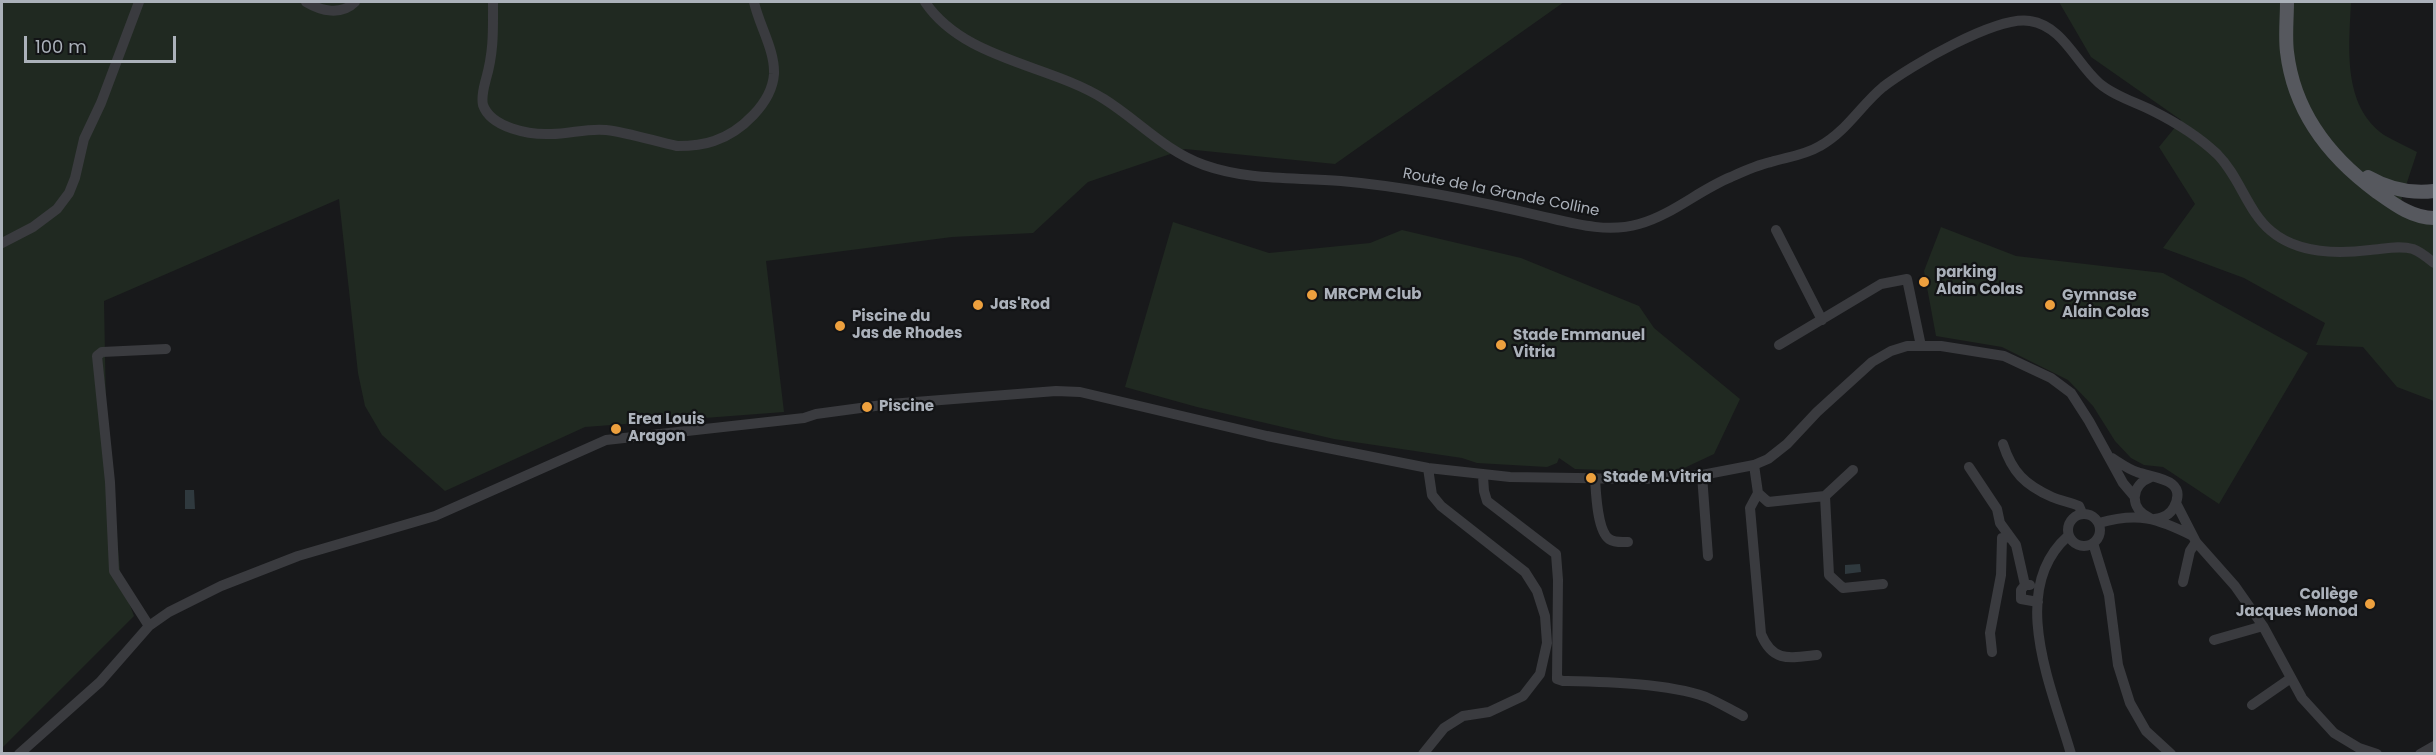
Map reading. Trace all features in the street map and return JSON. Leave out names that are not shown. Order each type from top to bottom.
[{"type":"main road","points":[[2287,2],[2287,52],[2293,83],[2302,109],[2319,138],[2333,155],[2364,183],[2399,207],[2414,214],[2434,218]]},
{"type":"main road","points":[[2333,155],[2376,182],[2411,193],[2434,191]]},
{"type":"street","points":[[2,243],[33,227],[57,209],[69,193],[84,139],[101,103],[139,2]]},
{"type":"street","points":[[306,2],[317,9],[327,11],[350,7],[355,2]]},
{"type":"street","points":[[493,2],[494,47],[482,93],[487,114],[497,123],[549,135],[584,130],[607,130],[677,146],[689,146],[714,141],[728,135],[745,123],[768,94],[774,73],[754,2]]},
{"type":"street","name":"Route de la Grande Colline","points":[[925,2],[945,26],[962,36],[986,49],[1074,83],[1103,99],[1177,153],[1206,166],[1240,175],[1341,181],[1422,192],[1494,205],[1582,225],[1609,228],[1642,223],[1662,215],[1730,177],[1764,164],[1810,151],[1836,136],[1882,88],[1916,65],[1983,30],[2005,23],[2031,21],[2059,34],[2081,63],[2107,88],[2168,119],[2215,153],[2233,172],[2258,217],[2282,240],[2320,251],[2340,253],[2403,247],[2417,250],[2434,263]]},
{"type":"street","points":[[1776,230],[1822,320]]},
{"type":"street","points":[[1779,345],[1881,284],[1907,279],[1921,346]]},
{"type":"street","points":[[19,753],[100,682],[149,626],[170,612],[221,586],[298,556],[435,516],[606,440],[804,418],[816,414],[867,407],[1045,392],[1080,392],[1385,461],[1483,476],[1644,478],[1702,475],[1754,465],[1768,459],[1787,444],[1817,412],[1872,362],[1891,351],[1906,346],[1941,346],[2004,356],[2051,378],[2071,393],[2139,511],[2194,539]]},
{"type":"street","points":[[149,626],[114,571],[110,482],[98,356],[102,352],[166,349]]},
{"type":"street","points":[[2003,444],[2010,465],[2027,483],[2054,498],[2079,506],[2082,513]]},
{"type":"street","points":[[2099,523],[2116,519],[2153,518],[2168,515],[2177,497],[2173,485],[2163,477],[2151,477],[2134,471],[2109,456]]},
{"type":"street","points":[[1754,465],[1758,493],[1750,508],[1761,634],[1765,644],[1780,657],[1817,655]]},
{"type":"street","points":[[1969,467],[1997,509],[2000,523],[2016,545],[2025,585]]},
{"type":"street","points":[[1423,753],[1444,728],[1463,716],[1490,712],[1523,696],[1540,674],[1547,643],[1545,616],[1537,591],[1525,572],[1441,506],[1432,495],[1428,468]]},
{"type":"street","points":[[1758,493],[1768,502],[1825,496],[1853,470]]},
{"type":"street","points":[[1702,475],[1708,556]]},
{"type":"street","points":[[1483,476],[1487,501],[1556,554],[1557,679],[1677,689],[1708,698],[1743,716]]},
{"type":"street","points":[[2116,519],[2135,501],[2139,484],[2151,477]]},
{"type":"street","points":[[1595,478],[1596,500],[1603,531],[1608,538],[1616,542],[1628,542]]},
{"type":"street","points":[[1825,496],[1829,575],[1843,588],[1883,584]]},
{"type":"street","points":[[2176,503],[2194,539],[2235,586],[2263,626],[2302,698],[2321,721],[2347,741],[2377,753]]},
{"type":"street","points":[[2068,536],[2079,546],[2094,543],[2100,534],[2099,523],[2092,516],[2082,513]]},
{"type":"street","points":[[2071,753],[2041,653],[2037,628],[2037,602],[2048,559],[2068,536],[2069,522],[2082,513]]},
{"type":"street","points":[[1992,652],[1990,633],[2001,575],[2002,538],[2010,537]]},
{"type":"street","points":[[2183,582],[2194,539]]},
{"type":"street","points":[[2094,543],[2109,595],[2118,665],[2130,703],[2146,731],[2171,753]]},
{"type":"street","points":[[2025,585],[2040,586]]},
{"type":"street","points":[[2025,585],[2021,590],[2021,599],[2037,602]]},
{"type":"street","points":[[2214,640],[2263,626]]},
{"type":"street","points":[[2252,705],[2291,678]]},
{"type":"street","points":[[2420,753],[2434,746]]},
{"type":"shaded area","points":[[2,2],[1564,2],[1335,164],[1185,149],[1088,182],[1033,233],[952,237],[766,261],[784,412],[585,427],[445,491],[382,435],[365,406],[358,373],[339,199],[104,301],[106,409],[121,582],[134,616],[2,748]]},
{"type":"shaded area","points":[[2059,2],[2351,2],[2349,56],[2355,92],[2361,108],[2370,123],[2384,135],[2417,152],[2398,210],[2434,220],[2434,401],[2397,387],[2363,347],[2316,345],[2325,323],[2244,278],[2163,248],[2195,204],[2159,147],[2181,120],[2091,57]]},
{"type":"shaded area","points":[[1173,222],[1269,253],[1370,243],[1402,230],[1521,258],[1639,306],[1654,328],[1740,399],[1714,454],[1680,470],[1613,473],[1605,470],[1575,469],[1559,458],[1557,463],[1547,467],[1477,463],[1462,458],[1334,439],[1197,407],[1125,387]]},
{"type":"shaded area","points":[[1941,227],[2016,256],[2163,273],[2308,353],[2219,504],[2163,467],[2144,465],[2131,458],[2115,441],[2093,406],[2068,380],[2002,347],[1936,336],[1924,271]]},
{"type":"shaded area","points":[[185,490],[194,490],[195,509],[185,509]]},
{"type":"shaded area","points":[[1860,564],[1861,572],[1845,574],[1845,565]]},
{"type":"place","name":"parking Alain Colas","points":[[1924,282]]},
{"type":"place","name":"MRCPM Club","points":[[1312,295]]},
{"type":"place","name":"Jas'Rod","points":[[978,305]]},
{"type":"place","name":"Gymnase Alain Colas","points":[[2050,305]]},
{"type":"place","name":"Piscine du Jas de Rhodes","points":[[840,326]]},
{"type":"place","name":"Stade Emmanuel Vitria","points":[[1501,345]]},
{"type":"place","name":"Piscine","points":[[867,407]]},
{"type":"place","name":"Erea Louis Aragon","points":[[616,429]]},
{"type":"place","name":"Stade M.Vitria","points":[[1591,478]]},
{"type":"place","name":"Collège Jacques Monod","points":[[2370,604]]}]
